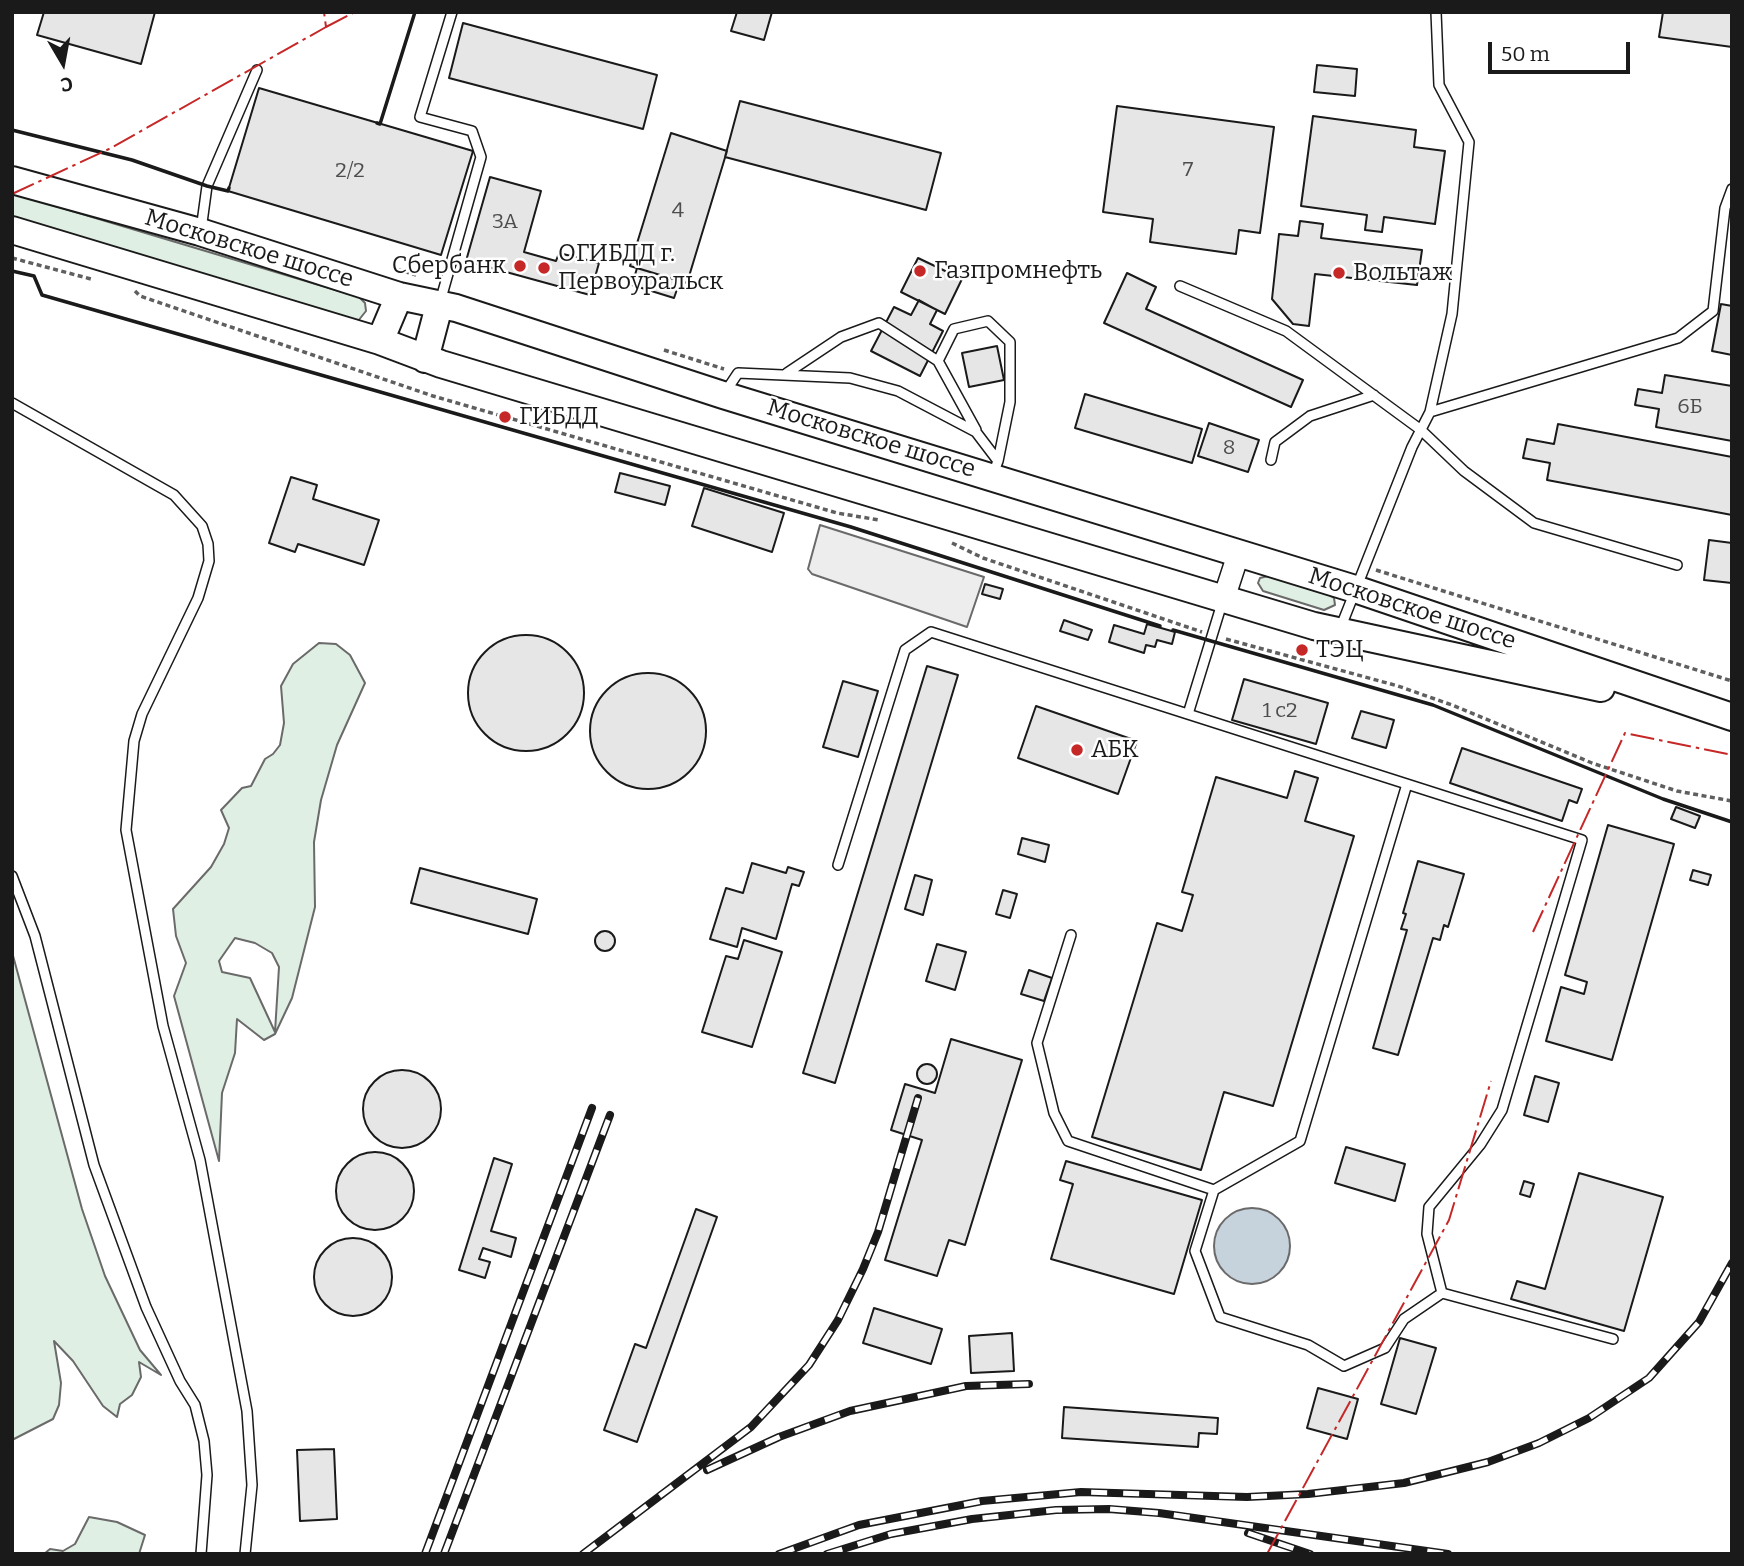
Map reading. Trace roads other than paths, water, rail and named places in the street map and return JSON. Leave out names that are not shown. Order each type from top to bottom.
[{"type":"main road","name":"Московское шоссе","points":[[12,180],[201,232],[399,296],[456,308],[723,395],[995,468],[1729,716]]},
{"type":"main road","name":"Московское шоссе","points":[[12,230],[380,341],[425,359],[1339,631],[1729,716]]},
{"type":"main road","points":[[380,341],[399,296]]},
{"type":"main road","points":[[425,359],[439,306]]},
{"type":"street","points":[[1224,598],[1239,552]]},
{"type":"lane","points":[[439,306],[481,157],[472,131],[420,117],[452,12]]},
{"type":"lane","points":[[1339,631],[1430,412],[1452,314],[1469,142],[1439,85],[1436,12]]},
{"type":"lane","points":[[201,232],[207,186],[257,71]]},
{"type":"lane","points":[[1430,412],[1678,338],[1713,311],[1725,208],[1732,189]]},
{"type":"lane","points":[[1180,286],[1286,331],[1421,430],[1464,471],[1534,523],[1677,565]]},
{"type":"lane","points":[[938,361],[954,329],[988,321],[1010,342],[1010,402],[995,468]]},
{"type":"lane","points":[[787,373],[841,337],[879,323],[938,361],[995,468]]},
{"type":"lane","points":[[723,395],[738,373],[787,373],[850,378],[898,391],[976,432]]},
{"type":"lane","points":[[1271,460],[1275,442],[1310,416],[1374,395]]},
{"type":"lane","points":[[12,403],[174,495],[202,526],[208,544],[209,561],[198,598],[142,714],[134,741],[126,830],[163,1026],[200,1160],[247,1411],[252,1485],[245,1554]]},
{"type":"lane","points":[[1188,714],[1224,598]]},
{"type":"lane","points":[[838,865],[905,650],[931,632],[1582,840],[1502,1110],[1480,1145],[1429,1207],[1427,1234],[1442,1293]]},
{"type":"lane","points":[[1407,784],[1300,1141],[1214,1190],[1195,1251],[1220,1317],[1308,1345],[1344,1366],[1385,1348],[1405,1319],[1442,1293]]},
{"type":"lane","points":[[12,876],[35,936],[94,1165],[151,1318],[180,1381],[195,1405],[204,1441],[207,1475],[201,1554]]},
{"type":"lane","points":[[1071,935],[1037,1043],[1054,1113],[1068,1141],[1214,1190]]},
{"type":"lane","points":[[1442,1293],[1613,1339]]},
{"type":"railway","points":[[583,1554],[751,1427],[809,1365],[838,1320],[863,1269],[878,1232],[918,1098]]},
{"type":"railway","points":[[425,1554],[592,1108]]},
{"type":"railway","points":[[444,1554],[610,1115]]},
{"type":"railway","points":[[779,1554],[859,1525],[982,1501],[1081,1492],[1247,1497],[1308,1494],[1404,1483],[1488,1462],[1539,1443],[1589,1418],[1649,1378],[1699,1322],[1732,1263]]},
{"type":"railway","points":[[707,1470],[779,1437],[850,1411],[966,1386],[1029,1384]]},
{"type":"railway","points":[[827,1554],[891,1534],[972,1519],[1056,1510],[1109,1509],[1159,1513],[1448,1554]]},
{"type":"railway","points":[[1248,1533],[1310,1554]]},
{"type":"place","name":"Сбербанк","points":[[520,266]]},
{"type":"place","name":"ОГИБДД г. Первоуральск","points":[[544,268]]},
{"type":"place","name":"Газпромнефть","points":[[920,271]]},
{"type":"place","name":"Вольтаж","points":[[1339,273]]},
{"type":"place","name":"ГИБДД","points":[[505,417]]},
{"type":"place","name":"ТЭЦ","points":[[1302,650]]},
{"type":"place","name":"АБК","points":[[1077,750]]}]
